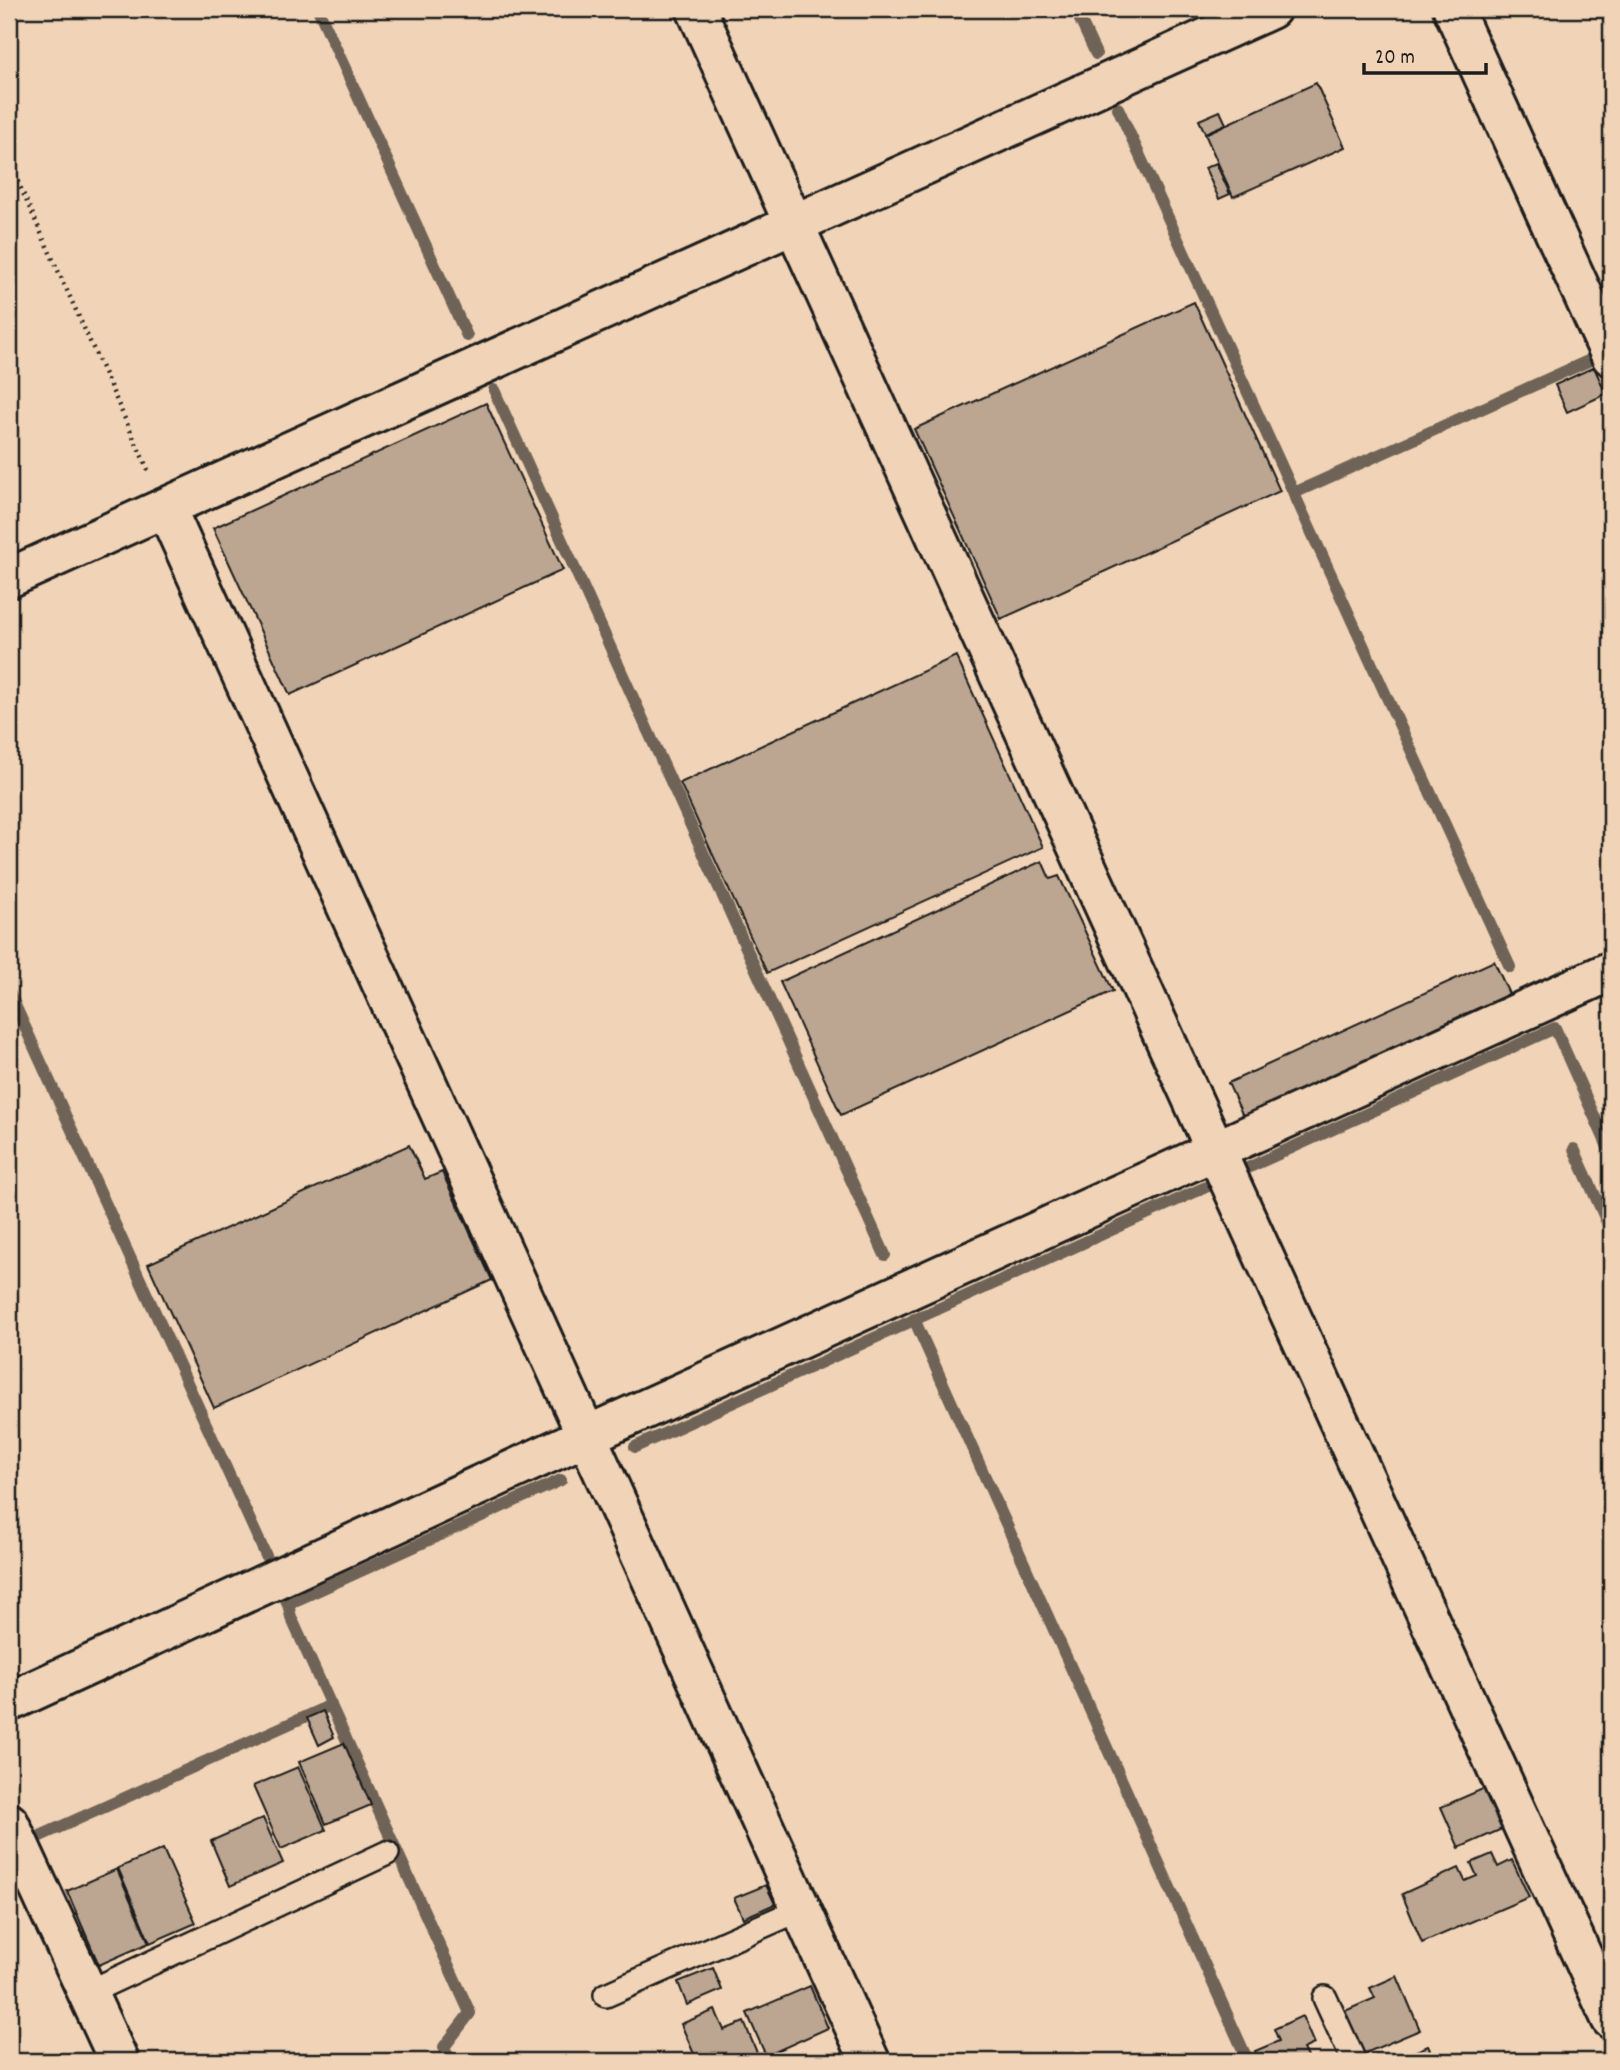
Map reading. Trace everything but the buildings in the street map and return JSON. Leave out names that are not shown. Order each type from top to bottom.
[{"type":"street","points":[[696,9],[1611,2019]]},
{"type":"street","points":[[9,578],[1271,9]]},
{"type":"street","points":[[1453,9],[1611,356]]},
{"type":"street","points":[[166,508],[870,2061]]},
{"type":"street","points":[[9,1702],[586,1436],[1224,1167],[1611,971]]},
{"type":"street","points":[[9,1823],[119,2061]]},
{"type":"lane","points":[[87,1993],[387,1853]]},
{"type":"lane","points":[[607,1995],[801,1909]]},
{"type":"lane","points":[[1325,1998],[1353,2061]]},
{"type":"path","points":[[9,162],[166,508]]},
{"type":"waterway","points":[[318,9],[467,336]]},
{"type":"waterway","points":[[1075,9],[1096,54]]},
{"type":"waterway","points":[[1118,108],[1510,967]]},
{"type":"waterway","points":[[1294,493],[1588,361]]},
{"type":"waterway","points":[[494,390],[885,1255]]},
{"type":"waterway","points":[[9,992],[288,1604],[561,1480]]},
{"type":"waterway","points":[[635,1447],[1555,1028],[1611,1149]]},
{"type":"waterway","points":[[1574,1149],[1611,1231]]},
{"type":"waterway","points":[[914,1319],[1248,2061]]},
{"type":"waterway","points":[[288,1604],[291,1617],[470,2013],[444,2047],[450,2061]]},
{"type":"waterway","points":[[29,1841],[331,1705]]}]
